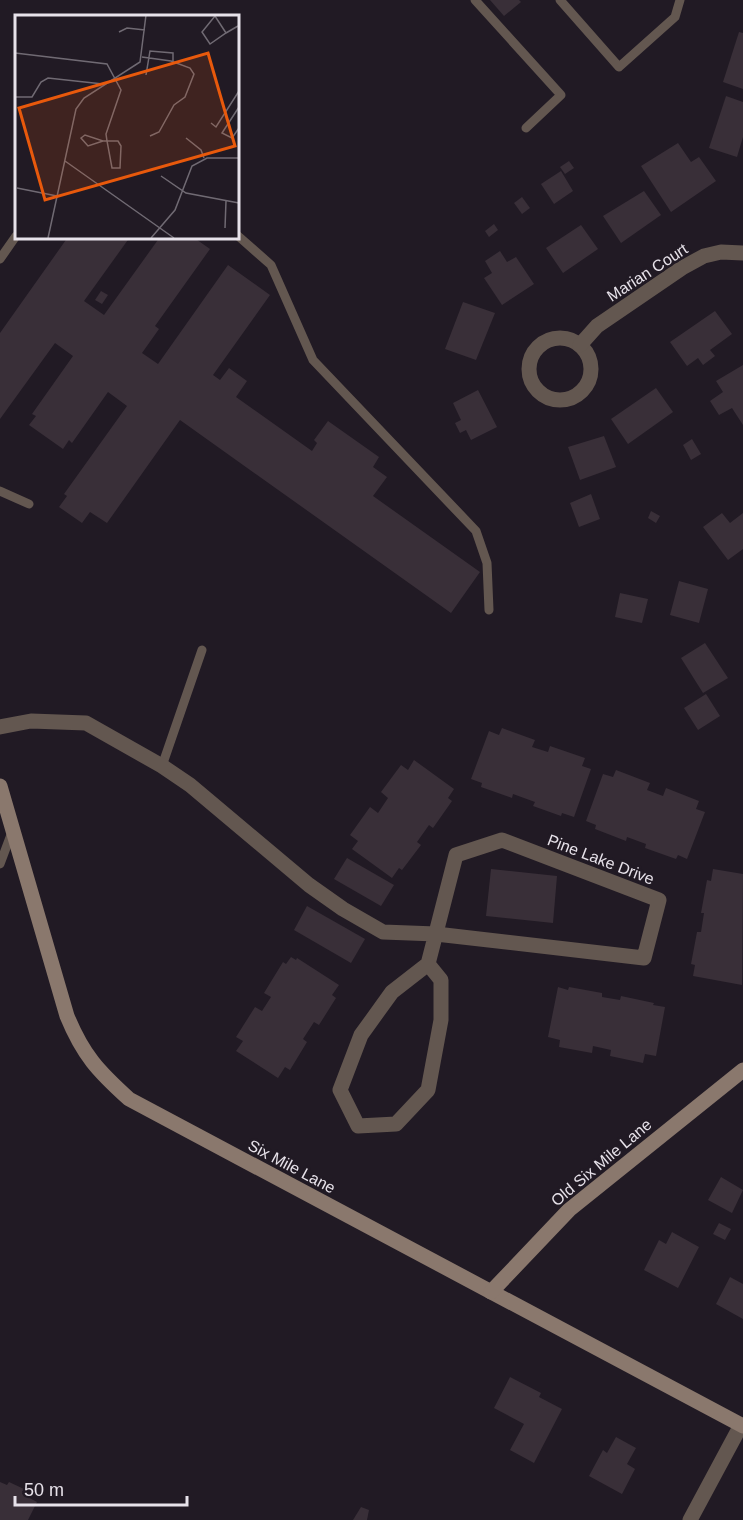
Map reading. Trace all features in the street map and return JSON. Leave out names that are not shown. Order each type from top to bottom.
[{"type":"street","name":"Marian Court","points":[[580,345],[597,326],[682,268],[704,256],[721,252],[743,253]]},
{"type":"street","points":[[551,339],[571,340],[580,345],[591,362],[588,383],[574,398],[553,400],[544,396],[531,381],[530,360],[535,351],[551,339]]},
{"type":"street","name":"Pine Lake Drive","points":[[0,728],[31,721],[86,723],[162,766],[190,785],[309,885],[343,909],[383,932],[436,934],[644,958],[659,900],[502,840],[456,855],[436,934]]},
{"type":"street","name":"Six Mile Lane","points":[[0,786],[67,1016],[76,1039],[102,1075],[129,1099],[742,1426]]},
{"type":"street","points":[[428,964],[441,980],[441,1020],[428,1090],[396,1124],[358,1125],[340,1090],[361,1035],[392,992],[428,964],[436,934]]},
{"type":"street","name":"Old Six Mile Lane","points":[[491,1292],[568,1210],[743,1070]]},
{"type":"street","points":[[690,1520],[742,1426]]},
{"type":"lane","points":[[475,0],[561,95],[526,128]]},
{"type":"lane","points":[[560,0],[619,67],[675,17],[680,0]]},
{"type":"lane","points":[[238,236],[271,265],[313,360],[476,531],[487,563],[489,610]]},
{"type":"lane","points":[[0,259],[15,237]]},
{"type":"lane","points":[[0,491],[29,504]]},
{"type":"lane","points":[[162,766],[202,650]]},
{"type":"lane","points":[[0,864],[13,830]]},
{"type":"building","points":[[490,0],[519,0],[521,2],[504,16]]},
{"type":"building","points":[[739,32],[743,33],[743,89],[723,82]]},
{"type":"building","points":[[726,96],[743,102],[743,137],[737,157],[709,148]]},
{"type":"building","points":[[678,143],[691,162],[699,157],[716,181],[671,212],[641,166]]},
{"type":"building","points":[[569,161],[574,168],[565,174],[560,167]]},
{"type":"building","points":[[561,171],[573,191],[554,204],[541,184]]},
{"type":"building","points":[[644,191],[661,215],[621,243],[603,216]]},
{"type":"building","points":[[522,197],[530,208],[522,214],[514,203]]},
{"type":"building","points":[[494,224],[498,230],[489,237],[485,231]]},
{"type":"building","points":[[581,225],[598,249],[563,273],[546,248]]},
{"type":"building","points":[[67,238],[129,238],[84,301],[104,315],[159,238],[194,238],[210,249],[155,326],[159,329],[142,353],[158,364],[228,265],[270,295],[213,375],[220,380],[229,368],[247,381],[236,397],[312,451],[317,443],[314,440],[328,421],[379,457],[373,467],[387,477],[373,496],[480,572],[451,613],[180,420],[107,523],[90,512],[82,523],[59,507],[67,496],[64,494],[127,406],[108,392],[72,443],[69,440],[63,449],[29,425],[36,416],[32,414],[73,356],[55,343],[0,419],[0,333]]},
{"type":"building","points":[[500,251],[507,262],[516,257],[534,284],[502,305],[484,278],[492,273],[485,261]]},
{"type":"building","points":[[101,291],[108,295],[102,304],[95,300]]},
{"type":"building","points":[[463,302],[495,313],[476,360],[445,349]]},
{"type":"building","points":[[715,311],[732,334],[710,350],[715,356],[703,365],[698,358],[687,366],[670,342]]},
{"type":"building","points":[[743,365],[743,425],[732,408],[719,415],[710,401],[723,392],[716,381]]},
{"type":"building","points":[[656,388],[673,412],[628,444],[611,419]]},
{"type":"building","points":[[478,390],[497,427],[471,440],[466,430],[460,433],[455,423],[461,420],[453,403]]},
{"type":"building","points":[[604,436],[616,467],[580,480],[568,447]]},
{"type":"building","points":[[692,439],[701,454],[691,460],[683,445]]},
{"type":"building","points":[[591,494],[600,519],[579,527],[570,503]]},
{"type":"building","points":[[651,511],[660,516],[656,523],[648,518]]},
{"type":"building","points":[[722,513],[730,523],[743,513],[743,549],[728,560],[703,527]]},
{"type":"building","points":[[679,581],[708,589],[699,623],[670,615]]},
{"type":"building","points":[[620,593],[648,599],[642,623],[615,617]]},
{"type":"building","points":[[705,643],[728,678],[703,693],[681,658]]},
{"type":"building","points":[[706,694],[720,716],[698,730],[684,708]]},
{"type":"building","points":[[502,728],[535,740],[532,747],[548,752],[550,746],[585,758],[582,766],[591,769],[574,817],[562,813],[561,816],[533,806],[535,802],[513,794],[512,798],[481,787],[482,783],[471,779],[489,731],[499,735]]},
{"type":"building","points":[[414,760],[454,789],[448,798],[452,801],[433,828],[429,825],[417,842],[421,845],[402,870],[399,868],[392,878],[352,849],[358,841],[350,835],[370,807],[378,813],[388,798],[381,792],[401,765],[408,770]]},
{"type":"building","points":[[616,770],[650,783],[647,790],[663,796],[666,788],[699,801],[696,809],[705,812],[687,859],[678,855],[676,859],[645,848],[646,844],[627,837],[626,841],[595,829],[596,825],[586,821],[603,774],[613,777]]},
{"type":"building","points":[[347,858],[394,885],[381,906],[334,879]]},
{"type":"building","points":[[491,869],[557,876],[553,923],[486,916]]},
{"type":"building","points":[[713,869],[743,874],[742,985],[693,976],[695,965],[691,964],[697,932],[701,932],[704,913],[701,913],[707,880],[711,881]]},
{"type":"building","points":[[307,906],[365,939],[351,963],[294,930]]},
{"type":"building","points":[[291,957],[296,960],[297,958],[339,985],[332,995],[336,998],[319,1025],[314,1022],[303,1039],[307,1042],[290,1070],[285,1067],[278,1078],[236,1051],[243,1041],[236,1037],[255,1007],[262,1011],[271,997],[264,993],[283,962],[286,964]]},
{"type":"building","points":[[558,987],[602,993],[602,997],[620,1000],[621,996],[665,1007],[656,1056],[645,1054],[643,1063],[610,1056],[611,1050],[593,1046],[592,1053],[559,1047],[560,1040],[548,1037]]},
{"type":"building","points":[[721,1177],[743,1190],[732,1213],[708,1200]]},
{"type":"building","points":[[719,1223],[731,1229],[725,1240],[713,1234]]},
{"type":"building","points":[[672,1232],[699,1247],[678,1288],[644,1270],[659,1240],[666,1244]]},
{"type":"building","points":[[730,1277],[743,1284],[743,1319],[716,1304]]},
{"type":"building","points":[[510,1377],[541,1393],[539,1397],[562,1409],[534,1463],[510,1450],[524,1424],[494,1408]]},
{"type":"building","points":[[616,1437],[636,1448],[627,1464],[635,1469],[622,1494],[589,1476],[603,1450],[607,1453]]},
{"type":"building","points":[[0,1482],[7,1485],[9,1482],[24,1489],[22,1494],[37,1502],[28,1520],[0,1520]]},
{"type":"building","points":[[361,1507],[369,1510],[367,1520],[353,1520]]}]
